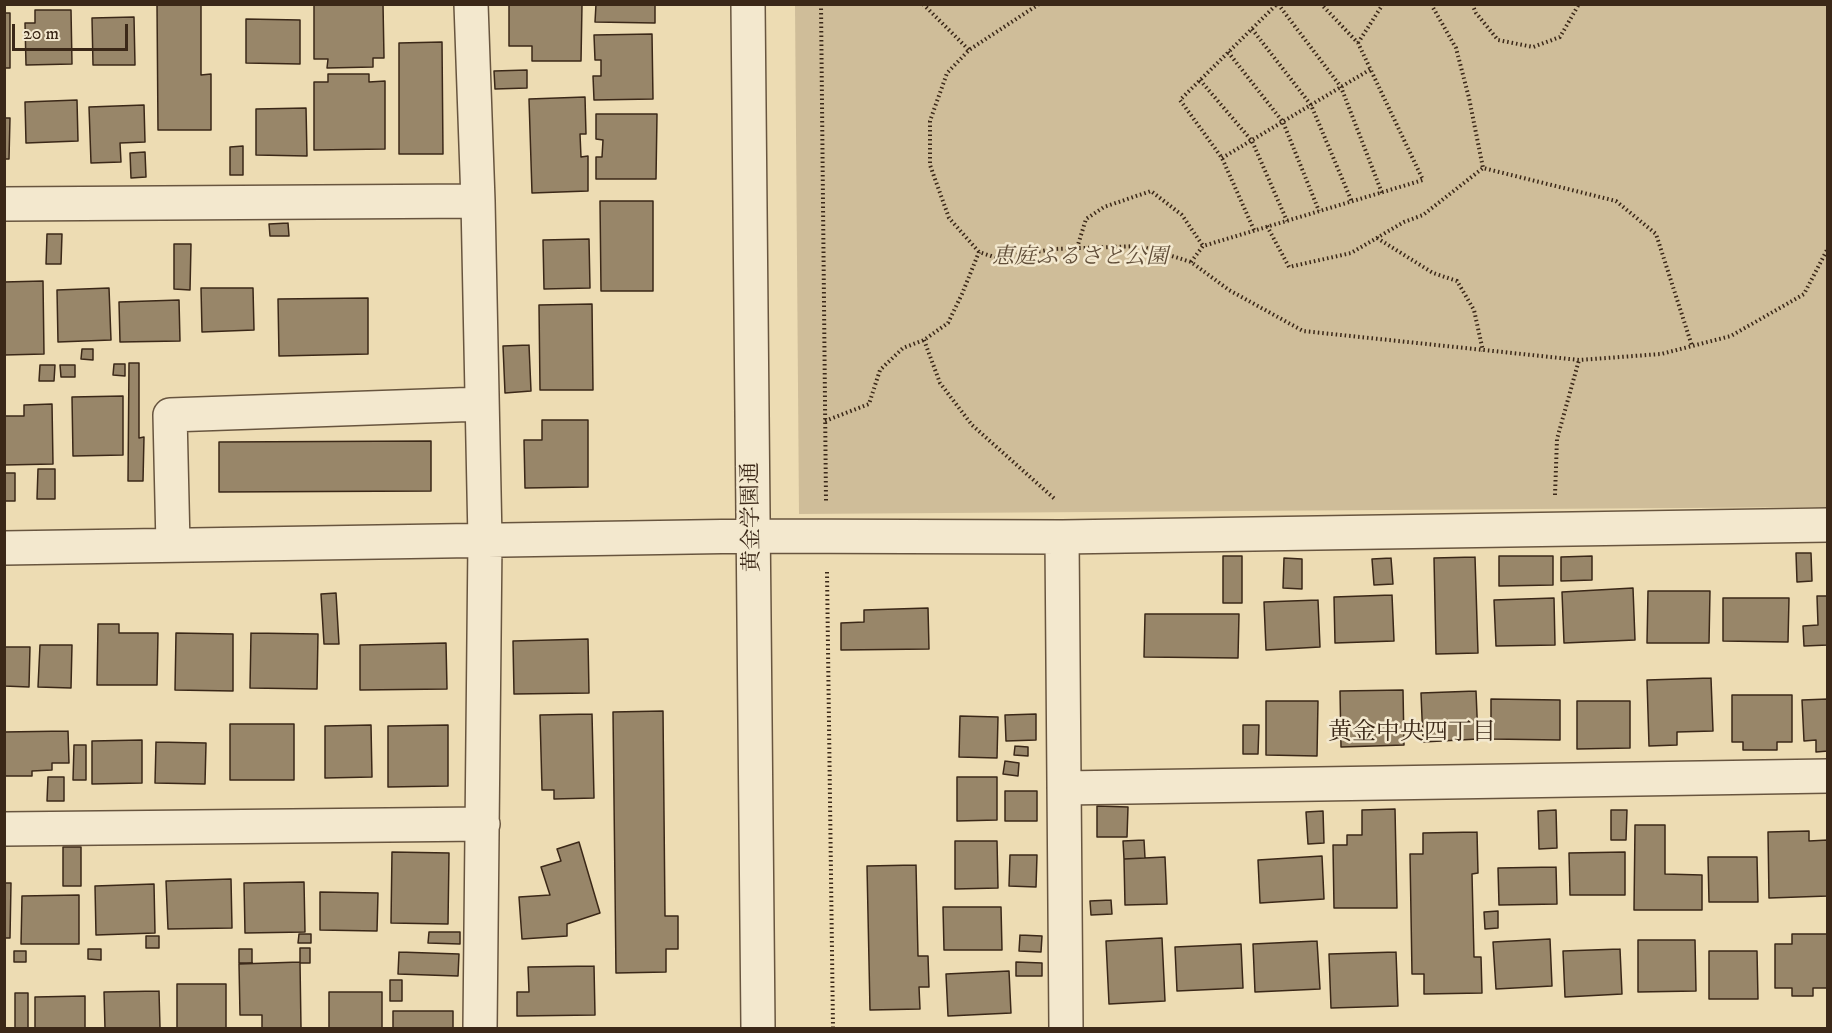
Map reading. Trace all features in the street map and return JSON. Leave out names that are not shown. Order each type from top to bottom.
[{"type":"street","points":[[471,4],[478,201],[485,540],[480,1029]]},
{"type":"street","name":"黄金学園通","points":[[748,4],[758,1029]]},
{"type":"street","points":[[4,204],[478,201]]},
{"type":"street","points":[[173,545],[170,415],[482,404]]},
{"type":"street","points":[[4,548],[753,536],[1062,537],[1827,525]]},
{"type":"street","points":[[1062,537],[1066,1029]]},
{"type":"street","points":[[1064,788],[1827,777]]},
{"type":"street","points":[[4,829],[483,824]]},
{"type":"path","points":[[923,4],[969,50]]},
{"type":"path","points":[[1039,4],[969,50],[947,73],[930,121],[930,165],[950,218],[979,252],[996,258],[1054,249],[1140,246],[1191,262],[1228,290],[1303,331],[1579,360],[1661,354],[1731,336],[1804,294],[1827,248]]},
{"type":"path","points":[[1254,230],[1222,158],[1180,100],[1278,4],[1341,87],[1382,193]]},
{"type":"path","points":[[1191,262],[1203,246],[1423,180],[1358,43],[1321,4]]},
{"type":"path","points":[[1358,43],[1383,4]]},
{"type":"path","points":[[1431,4],[1456,48],[1484,168]]},
{"type":"path","points":[[1472,4],[1476,13],[1498,40],[1533,47],[1560,37],[1579,4]]},
{"type":"path","points":[[1252,29],[1311,105],[1352,202]]},
{"type":"path","points":[[1228,52],[1283,122],[1319,212]]},
{"type":"path","points":[[1222,158],[1371,69]]},
{"type":"path","points":[[1200,80],[1252,141],[1287,221]]},
{"type":"path","points":[[1267,226],[1289,267],[1351,253],[1404,222],[1423,215],[1484,168]]},
{"type":"path","points":[[1484,168],[1616,201],[1656,234],[1692,346]]},
{"type":"path","points":[[1077,248],[1086,219],[1104,207],[1151,191],[1182,216],[1203,246]]},
{"type":"path","points":[[1377,238],[1433,273],[1457,281],[1474,310],[1483,351]]},
{"type":"path","points":[[825,421],[869,405],[880,370],[903,348],[924,340],[948,323],[979,252]]},
{"type":"path","points":[[924,340],[940,383],[972,425],[1059,502]]},
{"type":"path","points":[[1555,499],[1557,439],[1579,360]]},
{"type":"green space","name":"恵庭ふるさと公園","points":[[795,5],[1827,5],[1827,507],[799,514]]},
{"type":"building","points":[[157,4],[201,4],[201,75],[211,74],[211,130],[158,130]]},
{"type":"building","points":[[314,4],[383,4],[384,58],[373,58],[373,67],[327,68],[328,59],[314,59]]},
{"type":"building","points":[[509,4],[582,5],[581,61],[532,61],[532,46],[509,46]]},
{"type":"building","points":[[596,4],[655,4],[655,23],[595,22]]},
{"type":"building","points":[[35,10],[71,10],[72,64],[26,65],[25,23],[35,23]]},
{"type":"building","points":[[4,13],[10,13],[10,68],[4,68]]},
{"type":"building","points":[[134,17],[135,65],[93,65],[92,18]]},
{"type":"building","points":[[246,19],[300,20],[300,64],[246,63]]},
{"type":"building","points":[[652,34],[653,99],[594,100],[593,76],[601,76],[601,60],[595,60],[594,35]]},
{"type":"building","points":[[442,42],[443,154],[399,154],[399,43]]},
{"type":"building","points":[[527,70],[527,88],[495,89],[494,71]]},
{"type":"building","points":[[328,74],[369,74],[369,82],[385,81],[385,149],[314,150],[314,82],[328,82]]},
{"type":"building","points":[[585,97],[586,134],[580,134],[581,157],[588,156],[588,191],[532,193],[529,99]]},
{"type":"building","points":[[77,100],[78,141],[26,143],[25,102]]},
{"type":"building","points":[[144,105],[145,142],[120,143],[121,162],[91,163],[89,107]]},
{"type":"building","points":[[306,108],[307,156],[256,155],[256,109]]},
{"type":"building","points":[[596,114],[657,114],[656,179],[596,179],[596,157],[602,157],[603,140],[596,139]]},
{"type":"building","points":[[4,118],[10,118],[9,159],[4,159]]},
{"type":"building","points":[[243,146],[243,175],[230,175],[230,147]]},
{"type":"building","points":[[145,152],[146,177],[131,178],[130,153]]},
{"type":"building","points":[[600,201],[653,201],[653,291],[601,291]]},
{"type":"building","points":[[288,223],[289,236],[270,236],[269,224]]},
{"type":"building","points":[[47,234],[62,234],[61,264],[46,264]]},
{"type":"building","points":[[589,239],[590,288],[544,289],[543,240]]},
{"type":"building","points":[[174,244],[191,244],[190,290],[174,289]]},
{"type":"building","points":[[43,281],[44,354],[4,355],[4,282]]},
{"type":"building","points":[[109,288],[111,340],[58,342],[57,290]]},
{"type":"building","points":[[201,288],[253,288],[254,330],[202,332]]},
{"type":"building","points":[[368,298],[368,354],[279,356],[278,299]]},
{"type":"building","points":[[179,300],[180,341],[120,342],[119,302]]},
{"type":"building","points":[[592,304],[593,390],[540,390],[539,305]]},
{"type":"building","points":[[529,345],[531,391],[505,393],[503,346]]},
{"type":"building","points":[[82,349],[93,349],[93,360],[81,359]]},
{"type":"building","points":[[129,363],[139,363],[139,438],[144,437],[143,481],[128,481]]},
{"type":"building","points":[[114,364],[125,364],[125,376],[113,375]]},
{"type":"building","points":[[40,365],[55,365],[54,381],[39,381]]},
{"type":"building","points":[[60,365],[75,365],[75,377],[61,377]]},
{"type":"building","points":[[123,396],[123,455],[73,456],[72,397]]},
{"type":"building","points":[[52,404],[53,464],[4,465],[4,416],[24,416],[24,405]]},
{"type":"building","points":[[542,420],[588,420],[588,487],[525,488],[524,440],[542,440]]},
{"type":"building","points":[[431,441],[431,491],[219,492],[219,442]]},
{"type":"building","points":[[38,469],[55,469],[55,499],[37,499]]},
{"type":"building","points":[[4,473],[15,473],[15,501],[4,501]]},
{"type":"building","points":[[1796,553],[1811,553],[1812,581],[1797,582]]},
{"type":"building","points":[[1223,556],[1242,556],[1242,603],[1223,603]]},
{"type":"building","points":[[1499,556],[1553,556],[1553,585],[1499,586]]},
{"type":"building","points":[[1592,556],[1592,580],[1561,581],[1561,557]]},
{"type":"building","points":[[1475,557],[1478,653],[1436,654],[1434,558]]},
{"type":"building","points":[[1284,558],[1302,559],[1302,589],[1283,588]]},
{"type":"building","points":[[1391,558],[1393,584],[1374,585],[1372,559]]},
{"type":"building","points":[[1633,588],[1635,640],[1564,643],[1562,592]]},
{"type":"building","points":[[1648,591],[1710,591],[1709,643],[1647,643]]},
{"type":"building","points":[[336,593],[339,644],[324,644],[321,594]]},
{"type":"building","points":[[1392,595],[1394,641],[1335,643],[1334,597]]},
{"type":"building","points":[[1817,596],[1828,596],[1828,645],[1804,646],[1803,626],[1818,625]]},
{"type":"building","points":[[1554,598],[1555,645],[1496,646],[1494,600]]},
{"type":"building","points":[[1723,598],[1789,598],[1788,642],[1723,641]]},
{"type":"building","points":[[1318,600],[1320,647],[1266,650],[1264,602]]},
{"type":"building","points":[[928,608],[929,649],[841,650],[841,623],[864,622],[864,610]]},
{"type":"building","points":[[1145,614],[1239,614],[1238,658],[1144,657]]},
{"type":"building","points":[[98,624],[119,624],[119,633],[158,633],[157,685],[97,685]]},
{"type":"building","points":[[176,633],[233,634],[233,691],[175,690]]},
{"type":"building","points":[[251,633],[318,634],[317,689],[250,688]]},
{"type":"building","points":[[588,639],[589,693],[514,694],[513,641]]},
{"type":"building","points":[[446,643],[447,689],[360,690],[360,645]]},
{"type":"building","points":[[40,645],[72,645],[71,688],[38,687]]},
{"type":"building","points":[[4,647],[30,647],[29,687],[4,686]]},
{"type":"building","points":[[1711,678],[1713,731],[1677,732],[1677,745],[1649,746],[1647,680]]},
{"type":"building","points":[[1403,690],[1404,745],[1341,747],[1340,691]]},
{"type":"building","points":[[1476,691],[1478,739],[1423,742],[1421,693]]},
{"type":"building","points":[[1732,695],[1792,695],[1792,742],[1777,742],[1777,750],[1743,750],[1743,742],[1732,742]]},
{"type":"building","points":[[1491,699],[1560,700],[1560,740],[1491,739]]},
{"type":"building","points":[[1828,699],[1828,751],[1816,752],[1816,740],[1804,741],[1802,700]]},
{"type":"building","points":[[1266,701],[1318,701],[1317,756],[1266,755]]},
{"type":"building","points":[[1577,701],[1630,701],[1630,748],[1577,749]]},
{"type":"building","points":[[663,711],[665,916],[678,916],[678,949],[666,949],[666,972],[616,973],[613,712]]},
{"type":"building","points":[[592,714],[594,798],[554,799],[554,790],[542,790],[540,715]]},
{"type":"building","points":[[1036,714],[1036,740],[1006,741],[1005,715]]},
{"type":"building","points":[[960,716],[998,717],[997,758],[959,757]]},
{"type":"building","points":[[230,724],[294,724],[294,780],[230,780]]},
{"type":"building","points":[[371,725],[372,777],[325,778],[325,726]]},
{"type":"building","points":[[448,725],[448,786],[388,787],[388,726]]},
{"type":"building","points":[[1243,725],[1259,725],[1258,754],[1243,754]]},
{"type":"building","points":[[68,731],[69,763],[52,763],[52,770],[32,771],[32,776],[4,776],[4,732]]},
{"type":"building","points":[[142,740],[142,783],[92,784],[92,741]]},
{"type":"building","points":[[156,742],[206,743],[205,784],[155,783]]},
{"type":"building","points":[[74,745],[86,745],[86,780],[73,780]]},
{"type":"building","points":[[1015,746],[1028,747],[1028,756],[1014,755]]},
{"type":"building","points":[[1005,761],[1019,763],[1018,776],[1003,774]]},
{"type":"building","points":[[48,777],[64,777],[64,801],[47,801]]},
{"type":"building","points":[[957,777],[997,777],[997,820],[957,821]]},
{"type":"building","points":[[1005,791],[1037,791],[1037,821],[1005,821]]},
{"type":"building","points":[[1097,806],[1128,807],[1127,837],[1097,837]]},
{"type":"building","points":[[1395,809],[1397,908],[1334,908],[1333,845],[1347,845],[1347,835],[1362,835],[1362,810]]},
{"type":"building","points":[[1556,810],[1557,848],[1539,849],[1538,811]]},
{"type":"building","points":[[1611,810],[1627,810],[1626,840],[1611,840]]},
{"type":"building","points":[[1323,811],[1324,843],[1308,844],[1306,812]]},
{"type":"building","points":[[1635,825],[1665,825],[1665,874],[1702,875],[1702,910],[1634,910]]},
{"type":"building","points":[[1809,831],[1809,841],[1828,840],[1828,896],[1769,898],[1768,832]]},
{"type":"building","points":[[1477,832],[1478,873],[1472,874],[1474,957],[1481,957],[1482,993],[1424,994],[1424,974],[1412,974],[1410,854],[1423,854],[1423,833]]},
{"type":"building","points":[[1144,840],[1145,858],[1124,859],[1123,841]]},
{"type":"building","points":[[955,841],[997,841],[998,888],[955,889]]},
{"type":"building","points":[[579,842],[600,913],[567,924],[567,936],[522,939],[519,897],[550,895],[541,867],[561,861],[557,849]]},
{"type":"building","points":[[63,847],[81,847],[81,886],[63,886]]},
{"type":"building","points":[[392,852],[449,853],[448,924],[391,923]]},
{"type":"building","points":[[1625,852],[1625,895],[1570,895],[1569,853]]},
{"type":"building","points":[[1010,855],[1037,855],[1036,887],[1009,886]]},
{"type":"building","points":[[1322,856],[1324,899],[1260,903],[1258,860]]},
{"type":"building","points":[[1165,857],[1167,904],[1125,905],[1124,859]]},
{"type":"building","points":[[1708,857],[1757,857],[1758,902],[1709,902]]},
{"type":"building","points":[[916,865],[918,956],[928,956],[929,987],[919,987],[920,1009],[870,1010],[867,866]]},
{"type":"building","points":[[1556,867],[1557,904],[1499,905],[1498,868]]},
{"type":"building","points":[[231,879],[232,928],[168,929],[166,881]]},
{"type":"building","points":[[304,882],[305,932],[245,933],[244,883]]},
{"type":"building","points":[[4,883],[11,883],[10,938],[4,938]]},
{"type":"building","points":[[154,884],[155,933],[96,935],[95,886]]},
{"type":"building","points":[[320,892],[378,893],[377,931],[320,930]]},
{"type":"building","points":[[79,895],[79,944],[21,944],[22,896]]},
{"type":"building","points":[[1111,900],[1112,914],[1091,915],[1090,901]]},
{"type":"building","points":[[943,907],[1001,907],[1002,950],[944,950]]},
{"type":"building","points":[[1498,911],[1498,928],[1485,929],[1484,912]]},
{"type":"building","points":[[429,932],[460,932],[460,944],[428,943]]},
{"type":"building","points":[[299,934],[311,934],[311,943],[298,943]]},
{"type":"building","points":[[1792,934],[1828,934],[1828,988],[1813,988],[1813,996],[1792,996],[1792,988],[1775,988],[1775,944],[1792,944]]},
{"type":"building","points":[[1020,935],[1042,936],[1041,952],[1019,951]]},
{"type":"building","points":[[146,936],[159,936],[159,948],[146,948]]},
{"type":"building","points":[[1162,938],[1165,1001],[1109,1004],[1106,941]]},
{"type":"building","points":[[1550,939],[1552,986],[1496,989],[1493,942]]},
{"type":"building","points":[[1638,940],[1695,940],[1696,991],[1638,992]]},
{"type":"building","points":[[1317,941],[1320,989],[1255,992],[1253,944]]},
{"type":"building","points":[[1241,944],[1243,988],[1177,991],[1175,947]]},
{"type":"building","points":[[300,948],[310,948],[310,963],[300,963]]},
{"type":"building","points":[[88,949],[101,949],[101,960],[88,959]]},
{"type":"building","points":[[239,949],[252,949],[252,963],[239,963]]},
{"type":"building","points":[[1620,949],[1622,994],[1565,997],[1563,951]]},
{"type":"building","points":[[14,951],[26,951],[26,962],[14,962]]},
{"type":"building","points":[[1709,951],[1757,951],[1758,999],[1709,999]]},
{"type":"building","points":[[399,952],[459,954],[458,976],[398,974]]},
{"type":"building","points":[[1396,952],[1398,1006],[1331,1008],[1329,954]]},
{"type":"building","points":[[300,962],[301,1028],[262,1028],[262,1015],[240,1015],[239,964]]},
{"type":"building","points":[[1016,962],[1042,963],[1042,976],[1016,976]]},
{"type":"building","points":[[594,966],[595,1015],[517,1016],[517,992],[529,992],[528,967]]},
{"type":"building","points":[[1009,971],[1011,1013],[948,1016],[946,974]]},
{"type":"building","points":[[390,980],[402,980],[402,1001],[390,1001]]},
{"type":"building","points":[[177,984],[226,984],[226,1028],[177,1028]]},
{"type":"building","points":[[159,991],[160,1028],[105,1028],[104,992]]},
{"type":"building","points":[[329,992],[382,992],[382,1028],[329,1028]]},
{"type":"building","points":[[15,993],[28,993],[28,1028],[15,1028]]},
{"type":"building","points":[[85,996],[85,1028],[35,1028],[35,997]]},
{"type":"building","points":[[393,1011],[453,1011],[453,1028],[393,1028]]},
{"type":"district","name":"黄金中央四丁目","points":[[1412,734]]}]
